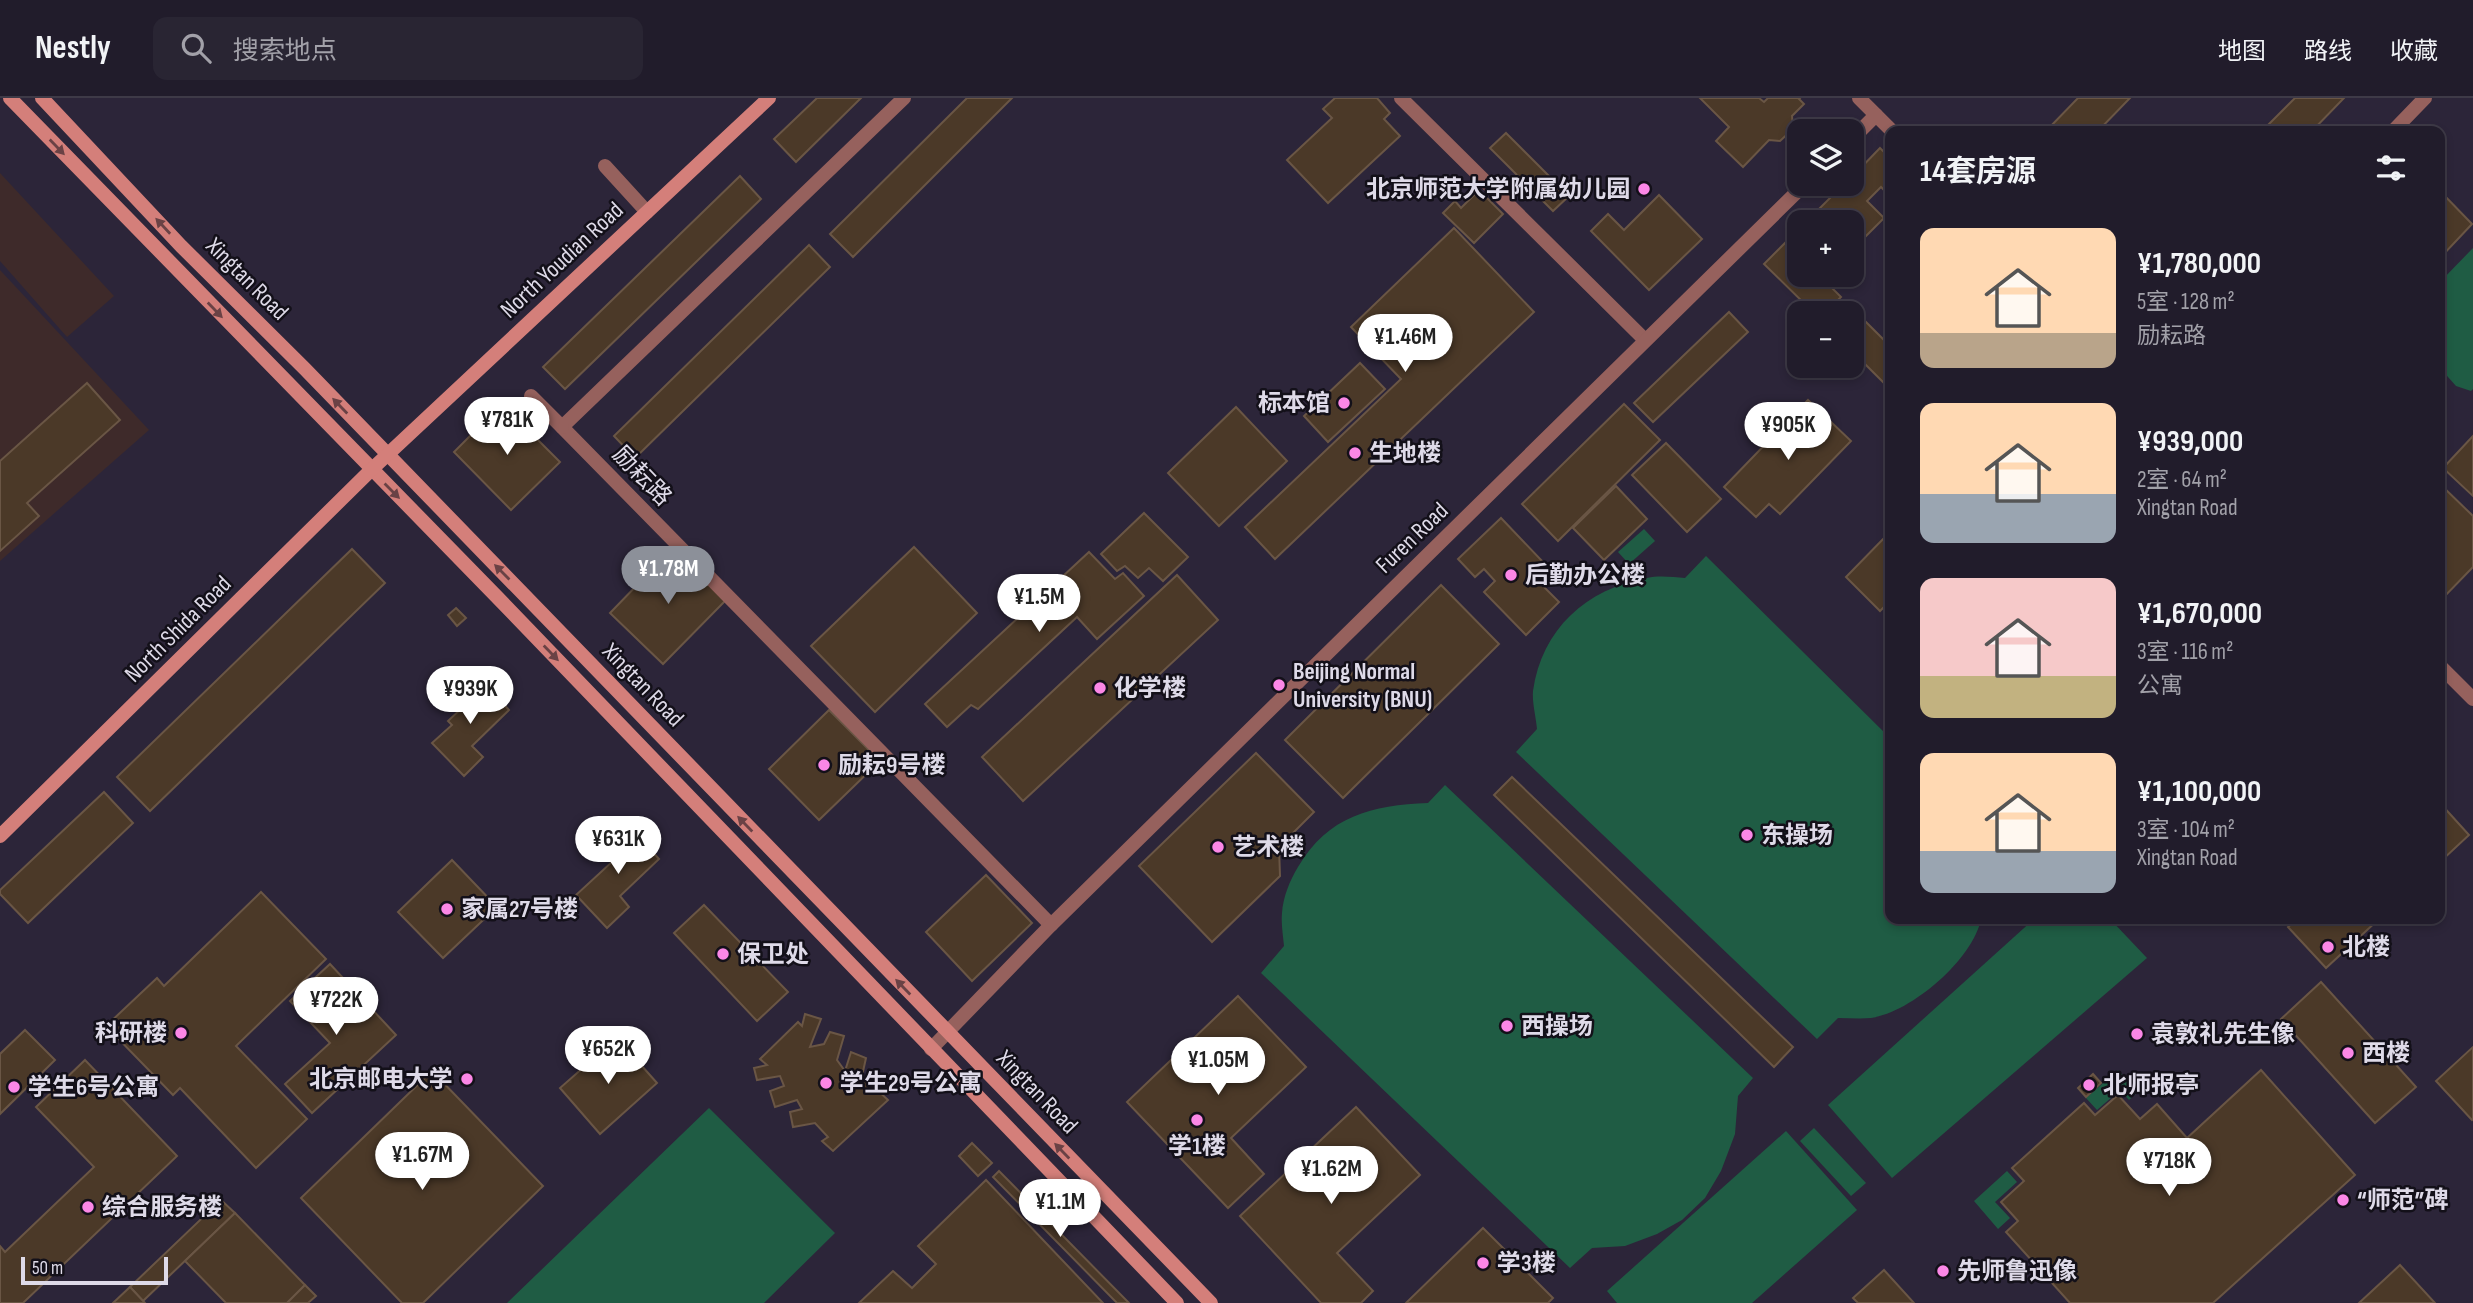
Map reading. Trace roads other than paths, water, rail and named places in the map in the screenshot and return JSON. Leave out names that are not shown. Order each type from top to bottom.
[{"type":"street","name":"Xingtan Road","points":[[9,98],[498,598],[1177,1303]]},
{"type":"street","name":"Xingtan Road","points":[[43,98],[181,246],[305,369],[1211,1303]]},
{"type":"street","name":"North Youdian Road","points":[[387,455],[769,98]]},
{"type":"street","points":[[562,427],[904,98]]},
{"type":"street","points":[[1401,98],[1645,340]]},
{"type":"street","points":[[1859,98],[1887,126]]},
{"type":"street","points":[[2398,126],[2425,98]]},
{"type":"street","points":[[1864,127],[1876,115]]},
{"type":"street","points":[[605,166],[647,212]]},
{"type":"street","name":"Furen Road","points":[[931,1049],[1051,925],[1793,196]]},
{"type":"street","name":"励耘路","points":[[531,396],[1051,925]]},
{"type":"street","name":"North Shida Road","points":[[0,836],[387,455]]},
{"type":"street","points":[[2445,671],[2473,699]]},
{"type":"place","name":"北京师范大学附属幼儿园","points":[[1644,189]]},
{"type":"place","name":"标本馆","points":[[1344,403]]},
{"type":"place","name":"生地楼","points":[[1355,453]]},
{"type":"place","name":"后勤办公楼","points":[[1511,575]]},
{"type":"place","name":"Beijing Normal University (BNU)","points":[[1279,685]]},
{"type":"place","name":"化学楼","points":[[1100,688]]},
{"type":"place","name":"励耘9号楼","points":[[824,765]]},
{"type":"place","name":"东操场","points":[[1747,835]]},
{"type":"place","name":"艺术楼","points":[[1218,847]]},
{"type":"place","name":"家属27号楼","points":[[447,909]]},
{"type":"place","name":"北楼","points":[[2328,947]]},
{"type":"place","name":"保卫处","points":[[723,954]]},
{"type":"place","name":"西操场","points":[[1507,1026]]},
{"type":"place","name":"科研楼","points":[[181,1033]]},
{"type":"place","name":"袁敦礼先生像","points":[[2137,1034]]},
{"type":"place","name":"西楼","points":[[2348,1053]]},
{"type":"place","name":"北京邮电大学","points":[[467,1079]]},
{"type":"place","name":"学生29号公寓","points":[[826,1083]]},
{"type":"place","name":"北师报亭","points":[[2089,1085]]},
{"type":"place","name":"学生6号公寓","points":[[14,1087]]},
{"type":"place","name":"学1楼","points":[[1197,1120]]},
{"type":"place","name":"“师范”碑","points":[[2343,1200]]},
{"type":"place","name":"综合服务楼","points":[[88,1207]]},
{"type":"place","name":"学3楼","points":[[1483,1263]]},
{"type":"place","name":"先师鲁迅像","points":[[1943,1271]]}]
